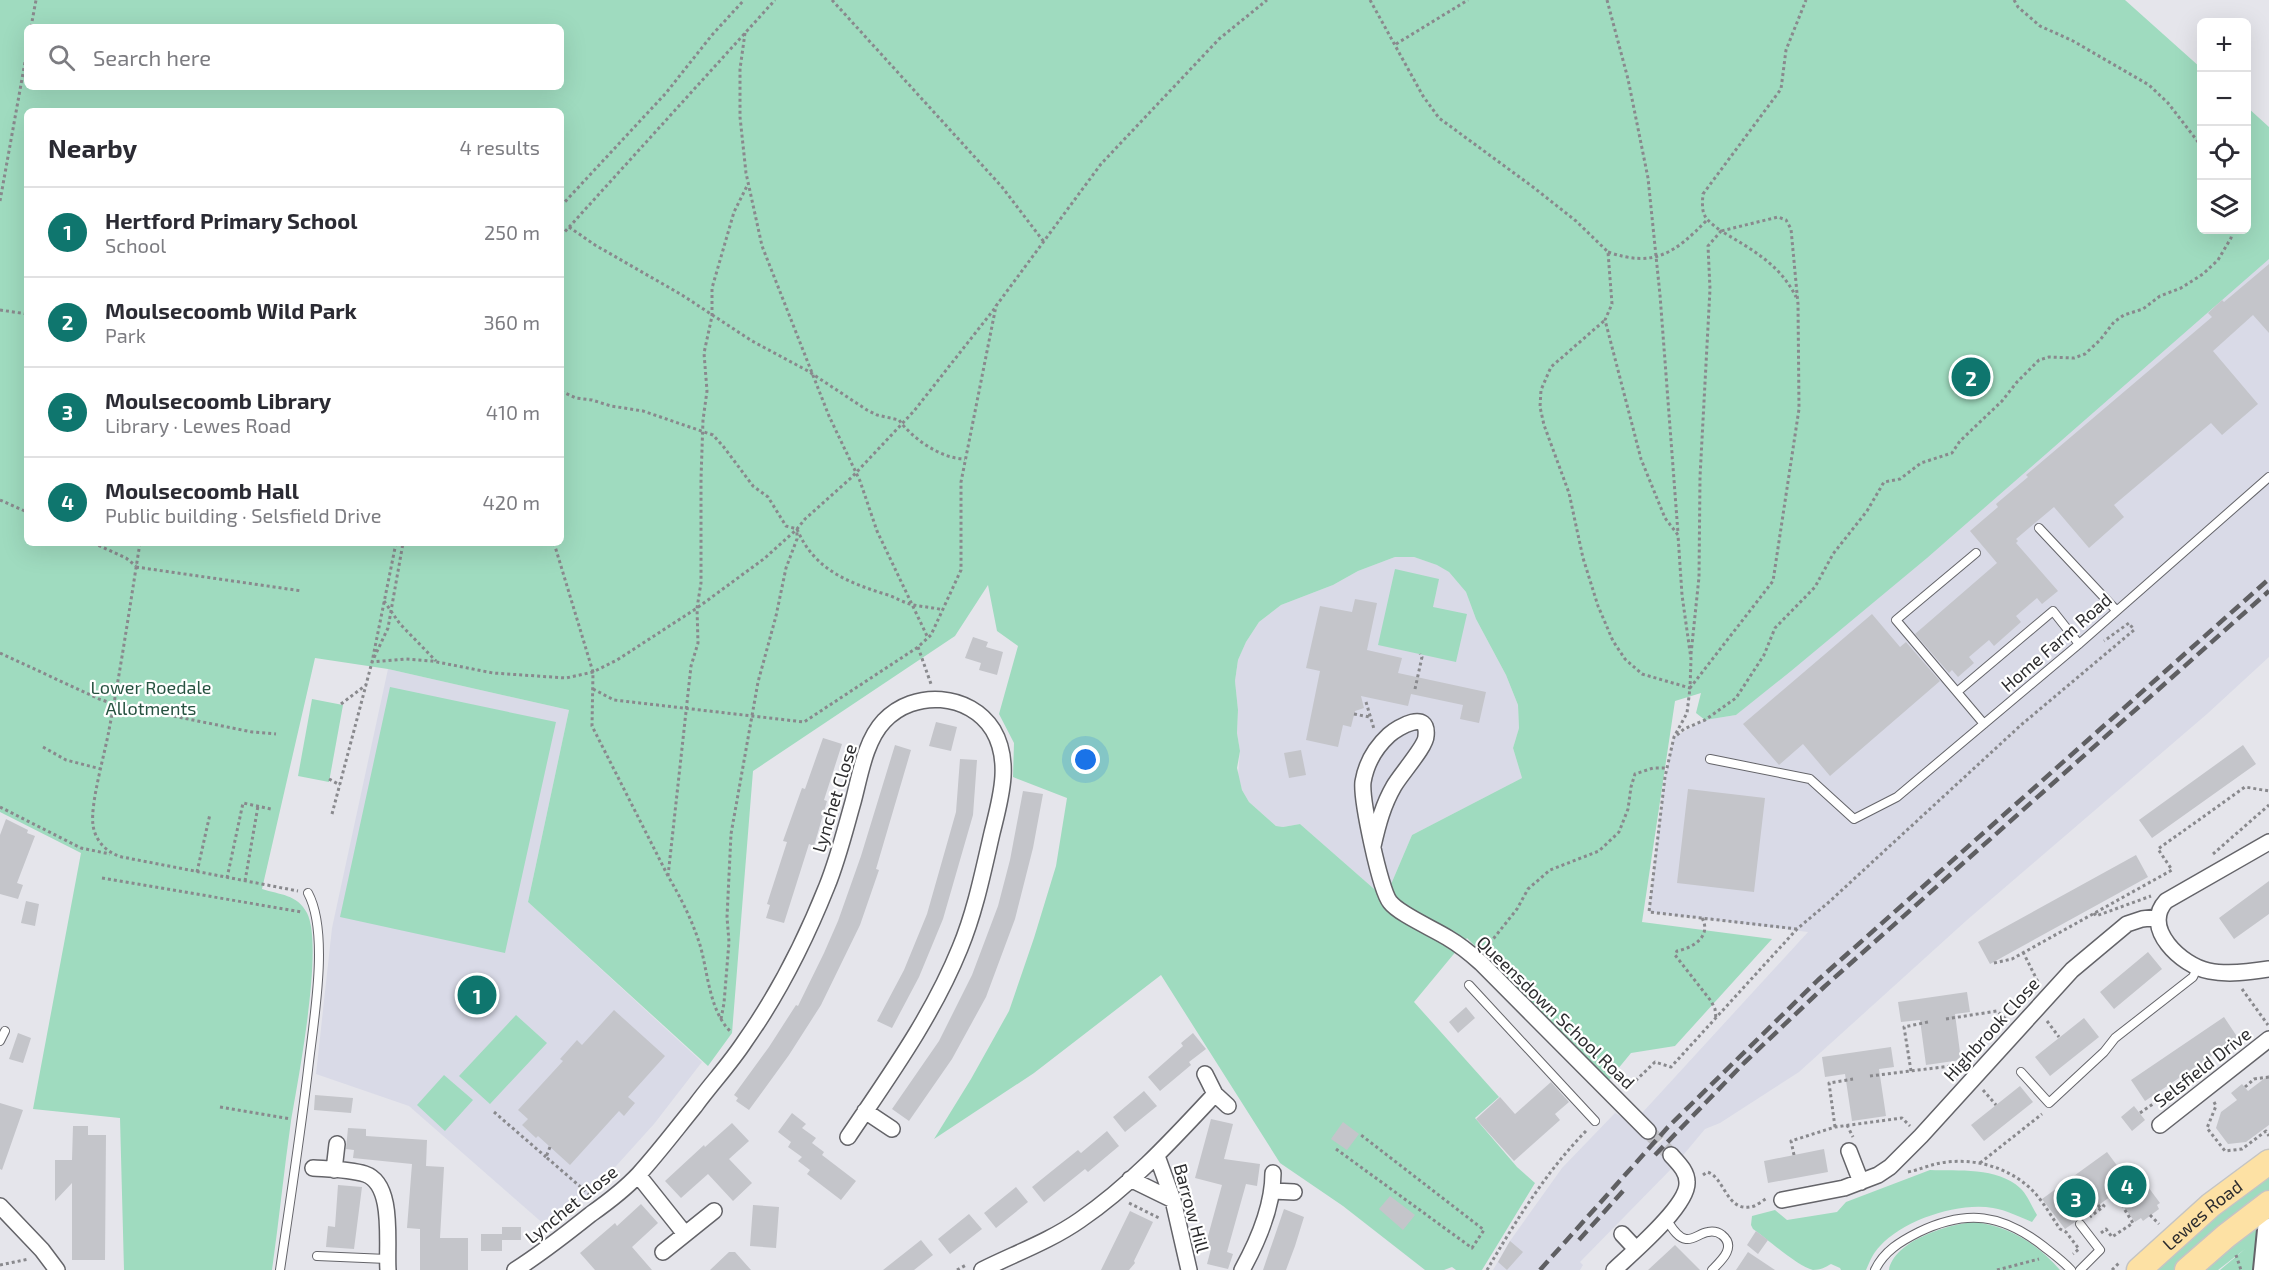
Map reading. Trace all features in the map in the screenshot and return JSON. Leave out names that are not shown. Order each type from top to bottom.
[{"type":"main road","name":"Lewes Road","points":[[2139,1270],[2211,1205],[2269,1162]]},
{"type":"main road","name":"Lewes Road","points":[[2187,1270],[2269,1203]]},
{"type":"street","name":"Lynchet Close","points":[[515,1270],[542,1254],[638,1175],[745,1042],[795,960],[828,884],[865,759],[874,738],[886,718],[909,704],[936,699],[950,700],[967,705],[990,725],[1002,753],[1002,788],[975,900],[961,946],[921,1026],[848,1137]]},
{"type":"street","name":"Queensdown School Road","points":[[1373,846],[1377,825],[1389,796],[1425,741],[1426,730],[1416,722],[1404,725],[1385,739],[1375,752],[1366,771],[1363,789],[1373,846],[1385,892],[1391,904],[1451,939],[1481,963],[1648,1131]]},
{"type":"street","points":[[2269,842],[2166,901],[2161,907],[2158,918],[2163,936],[2169,946],[2180,957],[2197,968],[2225,973],[2269,969]]},
{"type":"street","name":"Highbrook Close","points":[[1782,1200],[1828,1192],[1861,1182],[1890,1167],[2088,955],[2127,924],[2142,919],[2158,918]]},
{"type":"street","name":"Selsfield Drive","points":[[2160,1125],[2269,1039]]},
{"type":"street","points":[[1205,1074],[1215,1094],[1228,1106]]},
{"type":"street","points":[[979,1265],[1081,1220],[1157,1156],[1215,1094]]},
{"type":"street","points":[[865,1111],[892,1129]]},
{"type":"street","points":[[334,1170],[336,1144]]},
{"type":"street","points":[[1849,1151],[1861,1182]]},
{"type":"street","points":[[1614,1270],[1666,1220],[1682,1201],[1688,1184],[1683,1170],[1671,1155]]},
{"type":"street","name":"Barrow Hill","points":[[1157,1156],[1173,1200],[1189,1270]]},
{"type":"street","points":[[313,1168],[366,1175],[373,1178],[381,1188],[386,1207],[388,1264]]},
{"type":"street","points":[[1242,1270],[1273,1191],[1272,1173]]},
{"type":"street","points":[[638,1175],[685,1234]]},
{"type":"street","points":[[1130,1179],[1173,1200]]},
{"type":"street","points":[[1273,1191],[1294,1192]]},
{"type":"street","points":[[0,1206],[42,1250],[57,1270]]},
{"type":"street","points":[[663,1252],[714,1212]]},
{"type":"street","points":[[2265,1270],[2269,1230]]},
{"type":"street","points":[[1622,1234],[1636,1249]]},
{"type":"lane","name":"Home Farm Road","points":[[1710,759],[1810,779],[1854,819],[1897,797],[2079,644],[2269,477]]},
{"type":"lane","points":[[2039,528],[2116,610]]},
{"type":"lane","points":[[1976,553],[1896,620],[1983,724]]},
{"type":"lane","points":[[1957,692],[2053,610],[2079,644]]},
{"type":"lane","points":[[280,1270],[302,1120],[320,948],[315,912],[308,893]]},
{"type":"lane","points":[[2021,1072],[2049,1103],[2104,1052],[2115,1038],[2193,976],[2197,968]]},
{"type":"lane","points":[[1469,985],[1595,1121]]},
{"type":"lane","points":[[0,1041],[5,1031]]},
{"type":"lane","points":[[1875,1270],[1888,1251],[1900,1242],[1935,1225],[1975,1217],[2005,1223],[2021,1231],[2056,1256],[2071,1270]]},
{"type":"lane","points":[[1666,1220],[1677,1234],[1685,1239],[1710,1232],[1724,1237],[1728,1243],[1727,1251],[1712,1270]]},
{"type":"lane","points":[[2080,1224],[2100,1250],[2080,1270]]},
{"type":"lane","points":[[316,1256],[388,1264]]},
{"type":"path","points":[[32,24],[36,0]]},
{"type":"path","points":[[564,203],[666,93],[712,35],[744,0]]},
{"type":"path","points":[[564,233],[775,0]]},
{"type":"path","points":[[832,0],[1002,187],[1044,242]]},
{"type":"path","points":[[372,662],[405,659],[438,662],[493,673],[531,677],[566,678],[593,672],[617,660],[697,608],[765,558],[855,474],[947,371],[1101,164],[1219,39],[1267,0]]},
{"type":"path","points":[[1370,0],[1424,96],[1439,118],[1542,194],[1576,221],[1608,252],[1632,260],[1657,258],[1679,247],[1707,220]]},
{"type":"path","points":[[1396,44],[1468,0]]},
{"type":"path","points":[[1607,0],[1628,79],[1648,178],[1657,258],[1682,596],[1690,659]]},
{"type":"path","points":[[1797,299],[1791,285],[1772,264],[1721,231],[1707,220],[1701,211],[1703,194],[1781,89],[1786,50],[1806,0]]},
{"type":"path","points":[[2014,0],[2018,7],[2040,26],[2073,41],[2149,85],[2168,103],[2197,141]]},
{"type":"path","points":[[745,33],[741,56],[739,97],[748,184],[762,246],[812,376],[860,481],[877,531],[928,638]]},
{"type":"path","points":[[0,201],[24,68]]},
{"type":"path","points":[[668,876],[691,666],[698,643],[697,608],[701,583],[700,479],[707,391],[704,353],[712,316],[712,288],[734,212],[748,184]]},
{"type":"path","points":[[1690,688],[1773,581],[1799,409],[1797,299],[1791,230],[1786,220],[1778,217],[1721,231],[1708,246],[1710,289],[1700,477],[1699,577],[1690,659],[1690,688],[1687,713],[1674,737],[1666,768],[1649,912],[1797,929]]},
{"type":"path","points":[[569,227],[778,356],[808,371],[812,376],[867,410],[899,420],[904,428],[941,453],[954,459],[966,459]]},
{"type":"path","points":[[1674,737],[1684,729],[1705,720],[1736,698],[1764,655],[1775,628],[1815,587],[1833,554],[1867,511],[1884,482],[1900,479],[1921,463],[1952,453],[1960,441],[2002,401],[2039,360],[2049,357],[2074,358],[2085,354],[2114,322],[2124,315],[2144,309],[2160,296],[2181,288],[2203,274],[2218,260],[2232,234]]},
{"type":"path","points":[[1608,252],[1612,304],[1605,320],[1551,367],[1541,390],[1540,406],[1569,493],[1583,558],[1598,606],[1613,641],[1625,659],[1642,674],[1690,688]]},
{"type":"path","points":[[593,689],[614,700],[804,722],[918,647],[928,638],[961,570],[961,482],[996,306]]},
{"type":"path","points":[[0,310],[24,314]]},
{"type":"path","points":[[1605,320],[1641,459],[1665,518],[1678,535]]},
{"type":"path","points":[[564,393],[611,406],[643,411],[713,435],[753,486],[768,497],[786,526],[797,529]]},
{"type":"path","points":[[0,500],[24,511]]},
{"type":"path","points":[[797,529],[811,554],[838,576],[862,588],[910,604],[943,610]]},
{"type":"path","points":[[721,1019],[729,942],[727,917],[731,834],[752,716],[786,568],[797,539],[797,529]]},
{"type":"path","points":[[100,546],[126,558],[136,566],[302,591]]},
{"type":"path","points":[[115,855],[101,844],[93,827],[94,806],[114,704],[139,546]]},
{"type":"path","points":[[332,814],[367,684],[395,546]]},
{"type":"path","points":[[372,662],[388,628],[402,546]]},
{"type":"path","points":[[555,546],[593,672],[592,726],[668,876],[682,899],[699,944],[721,1019],[729,1031],[745,1042]]},
{"type":"path","points":[[384,601],[410,636],[438,662]]},
{"type":"path","points":[[1617,1099],[1655,1062],[1671,1067],[1797,929],[2021,725],[2134,630],[2129,623],[2098,645],[2090,634]]},
{"type":"path","points":[[918,647],[936,699]]},
{"type":"path","points":[[0,653],[114,704],[276,735]]},
{"type":"path","points":[[1415,689],[1420,654]]},
{"type":"path","points":[[341,704],[367,684]]},
{"type":"path","points":[[1366,702],[1374,730]]},
{"type":"path","points":[[1354,714],[1370,717]]},
{"type":"path","points":[[43,747],[66,760],[101,769]]},
{"type":"path","points":[[1481,963],[1490,943],[1517,909],[1528,889],[1550,870],[1599,851],[1618,832],[1628,809],[1635,774],[1653,768],[1666,768]]},
{"type":"path","points":[[329,779],[339,785]]},
{"type":"path","points":[[2187,889],[2158,849],[2245,787],[2269,791]]},
{"type":"path","points":[[227,878],[243,803],[271,809]]},
{"type":"path","points":[[2208,857],[2269,805]]},
{"type":"path","points":[[245,881],[258,806]]},
{"type":"path","points":[[0,807],[81,848],[308,893]]},
{"type":"path","points":[[197,872],[210,814]]},
{"type":"path","points":[[1994,963],[2012,958],[2172,870]]},
{"type":"path","points":[[102,878],[307,913],[315,912]]},
{"type":"path","points":[[2094,913],[2096,916],[2156,894]]},
{"type":"path","points":[[1702,918],[1706,927],[1699,943],[1677,951],[1675,955],[1712,1001],[1716,1019]]},
{"type":"path","points":[[2023,952],[2047,997]]},
{"type":"path","points":[[2237,982],[2269,1026]]},
{"type":"path","points":[[1946,1019],[1997,1011],[2017,1029]]},
{"type":"path","points":[[2042,1015],[2059,1037]]},
{"type":"path","points":[[1911,1071],[1904,1027],[1928,1022]]},
{"type":"path","points":[[1869,1076],[1959,1065],[1966,1072]]},
{"type":"path","points":[[2245,1087],[2254,1079],[2269,1077]]},
{"type":"path","points":[[1835,1127],[1829,1083],[1852,1079]]},
{"type":"path","points":[[1980,1086],[1996,1105]]},
{"type":"path","points":[[2214,1101],[2216,1106],[2207,1128],[2225,1151],[2242,1149],[2267,1130],[2269,1136]]},
{"type":"path","points":[[1980,1163],[2049,1109],[2049,1103]]},
{"type":"path","points":[[220,1107],[302,1120]]},
{"type":"path","points":[[494,1112],[603,1206]]},
{"type":"path","points":[[1794,1155],[1791,1141],[1835,1127],[1902,1118],[1921,1136]]},
{"type":"path","points":[[1487,1270],[1542,1185],[1595,1121]]},
{"type":"path","points":[[1336,1149],[1472,1248],[1484,1230],[1361,1135]]},
{"type":"path","points":[[546,1157],[550,1147]]},
{"type":"path","points":[[1904,1173],[1951,1162],[1980,1163],[2013,1175],[2034,1192],[2060,1229],[2066,1232],[2079,1249],[2064,1263]]},
{"type":"path","points":[[1688,1184],[1707,1172],[1711,1173],[1726,1195],[1744,1207],[1751,1207],[1768,1198],[1770,1201],[1782,1200]]},
{"type":"path","points":[[1122,1199],[1161,1219]]},
{"type":"path","points":[[2100,1234],[2106,1229],[2112,1238],[2133,1223],[2123,1207]]},
{"type":"path","points":[[1159,1209],[1164,1229]]},
{"type":"path","points":[[2150,1215],[2161,1228]]},
{"type":"path","points":[[0,1265],[22,1262],[42,1250]]},
{"type":"path","points":[[2234,1252],[2241,1270]]},
{"type":"path","points":[[1997,1270],[2056,1256]]},
{"type":"path","points":[[957,1270],[979,1265]]},
{"type":"shaded area","points":[[2269,255],[2269,657],[2207,714],[1967,920],[1799,1072],[1720,1123],[1705,1129],[1674,1166],[1580,1262],[1583,1265],[1580,1270],[1493,1270],[1510,1241],[1562,1168],[1615,1113],[1633,1124],[1656,1147],[1664,1139],[1642,1113],[1808,932],[1649,912],[1665,777],[1674,737],[1705,720],[1736,715]]},
{"type":"shaded area","points":[[1395,557],[1414,557],[1438,565],[1449,572],[1466,592],[1476,619],[1506,675],[1518,705],[1519,728],[1513,748],[1522,778],[1412,835],[1389,889],[1381,895],[1300,824],[1276,826],[1249,802],[1238,776],[1240,751],[1235,681],[1238,660],[1259,622],[1281,605]]},
{"type":"shaded area","points":[[388,669],[569,710],[528,902],[702,1062],[654,1124],[598,1186],[546,1226],[409,1106],[316,1074],[332,928]]},
{"type":"green space","name":"Lower Roedale Allotments","points":[[0,0],[2125,0],[2197,64],[2197,234],[2251,234],[2251,111],[2269,127],[2269,259],[1927,558],[1736,715],[1705,720],[1696,713],[1701,693],[1675,701],[1642,922],[1772,939],[1675,1046],[1631,1053],[1608,1081],[1467,938],[1414,1002],[1499,1097],[1475,1118],[1517,1167],[1535,1183],[1482,1270],[1456,1270],[1452,1267],[1444,1270],[1425,1270],[1343,1206],[1280,1163],[1161,975],[1034,1073],[934,1139],[1009,1011],[1056,866],[1067,798],[1013,777],[1014,743],[999,714],[1018,646],[997,631],[988,585],[955,636],[753,771],[732,1033],[708,1066],[528,902],[569,710],[388,669],[315,658],[262,889],[288,896],[303,907],[307,913],[311,930],[313,954],[304,1046],[291,1121],[272,1270],[124,1270],[120,1118],[33,1109],[81,853],[0,812]],"holes":[[[1395,557],[1414,557],[1449,572],[1466,592],[1476,619],[1506,675],[1518,705],[1519,728],[1513,748],[1522,778],[1412,835],[1389,889],[1381,895],[1300,824],[1276,826],[1249,802],[1242,790],[1237,768],[1240,751],[1235,681],[1238,660],[1246,642],[1259,622],[1281,605]]]},
{"type":"green space","points":[[1395,569],[1439,579],[1433,607],[1467,614],[1456,662],[1378,645]]},
{"type":"green space","points":[[390,687],[556,722],[505,953],[340,917]]},
{"type":"green space","points":[[312,699],[343,705],[329,782],[298,776]]},
{"type":"green space","points":[[516,1015],[547,1043],[490,1104],[459,1076]]},
{"type":"green space","points":[[444,1075],[473,1100],[445,1131],[417,1105]]},
{"type":"green space","points":[[2269,1153],[2269,1232],[2255,1270],[2220,1270],[2245,1249],[2218,1270],[2127,1270],[2179,1222]]},
{"type":"green space","points":[[1930,1170],[1989,1173],[2000,1176],[2011,1181],[2023,1191],[2037,1215],[2032,1222],[2003,1210],[1979,1207],[1932,1215],[1903,1228],[1890,1237],[1875,1251],[1866,1270],[1841,1270],[1831,1264],[1816,1270],[1806,1268],[1753,1229],[1751,1225],[1752,1216],[1775,1210],[1787,1220],[1837,1212],[1846,1202]]},
{"type":"green space","points":[[1974,1222],[2011,1232],[2022,1238],[2042,1252],[2060,1270],[1889,1270],[1893,1260],[1911,1243],[1937,1230]]},
{"type":"building","points":[[2269,264],[2269,333],[2253,315],[2213,351],[2258,404],[2222,435],[2211,423],[2114,505],[2124,517],[2089,548],[2054,507],[2016,539],[2018,541],[2016,543],[2058,591],[2042,604],[2037,598],[2016,616],[2021,622],[1994,646],[1989,640],[1969,657],[1974,663],[1958,677],[1952,670],[1949,673],[1915,634],[1997,563],[1970,531],[1998,507],[1996,504],[2028,477],[2026,475],[2212,317],[2208,313],[2222,300],[2224,302]]},
{"type":"building","points":[[1355,599],[1377,603],[1367,650],[1402,658],[1398,673],[1486,692],[1479,723],[1460,719],[1463,705],[1411,694],[1408,706],[1361,696],[1364,708],[1355,711],[1351,727],[1343,725],[1338,747],[1306,740],[1320,671],[1306,668],[1320,606],[1352,612]]},
{"type":"building","points":[[1872,614],[1900,647],[1906,642],[1940,681],[1830,776],[1803,744],[1779,765],[1743,724]]},
{"type":"building","points":[[973,637],[988,642],[986,647],[1003,652],[997,675],[979,670],[981,663],[965,658]]},
{"type":"building","points":[[936,722],[957,727],[951,751],[929,746]]},
{"type":"building","points":[[823,738],[842,744],[824,800],[827,801],[814,846],[809,844],[784,923],[766,918],[770,905],[767,904],[787,842],[783,841]]},
{"type":"building","points":[[895,745],[911,750],[876,869],[879,870],[860,925],[821,1005],[789,1055],[749,1110],[736,1101],[738,1098],[734,1095],[796,1005],[798,1006],[824,953],[861,856]]},
{"type":"building","points":[[2243,745],[2256,764],[2152,838],[2139,820]]},
{"type":"building","points":[[1301,750],[1306,775],[1289,778],[1284,753]]},
{"type":"building","points":[[960,759],[977,760],[973,815],[943,919],[919,977],[892,1028],[877,1021],[904,970],[927,914],[956,812]]},
{"type":"building","points":[[1688,789],[1765,798],[1754,892],[1677,883]]},
{"type":"building","points":[[1023,791],[1043,794],[1033,848],[1015,919],[986,997],[952,1059],[909,1121],[892,1109],[939,1041],[972,975],[998,906],[1010,860]]},
{"type":"building","points":[[6,819],[35,836],[17,883],[23,885],[18,899],[0,894],[0,835]]},
{"type":"building","points":[[2136,855],[2148,877],[1990,964],[1978,942]]},
{"type":"building","points":[[2269,881],[2269,914],[2234,939],[2219,918]]},
{"type":"building","points":[[26,901],[39,904],[35,926],[21,923]]},
{"type":"building","points":[[2148,952],[2162,969],[2114,1009],[2100,992]]},
{"type":"building","points":[[1967,992],[1970,1012],[1955,1014],[1961,1060],[1926,1065],[1920,1020],[1901,1022],[1898,1002]]},
{"type":"building","points":[[1466,1007],[1475,1018],[1458,1033],[1449,1022]]},
{"type":"building","points":[[614,1010],[665,1056],[628,1097],[635,1103],[624,1116],[619,1111],[570,1165],[522,1125],[528,1119],[518,1110],[563,1061],[560,1059],[577,1040],[582,1045]]},
{"type":"building","points":[[2224,1017],[2238,1038],[2145,1101],[2131,1080]]},
{"type":"building","points":[[2084,1018],[2099,1037],[2050,1076],[2035,1057]]},
{"type":"building","points":[[18,1033],[31,1038],[23,1063],[9,1059]]},
{"type":"building","points":[[1193,1033],[1206,1049],[1189,1062],[1191,1065],[1160,1091],[1148,1077],[1183,1046],[1181,1043]]},
{"type":"building","points":[[1891,1047],[1894,1067],[1879,1069],[1886,1116],[1852,1121],[1845,1074],[1825,1077],[1822,1057]]},
{"type":"building","points":[[2269,1075],[2269,1125],[2246,1142],[2228,1144],[2216,1128],[2221,1112],[2237,1100],[2231,1093],[2242,1084],[2248,1091]]},
{"type":"building","points":[[1551,1082],[1569,1102],[1555,1114],[1560,1120],[1514,1161],[1476,1119],[1500,1097],[1515,1114]]},
{"type":"building","points":[[2020,1086],[2033,1102],[1984,1141],[1971,1125]]},
{"type":"building","points":[[1144,1091],[1157,1106],[1125,1132],[1113,1117]]},
{"type":"building","points":[[315,1095],[353,1098],[351,1113],[314,1110]]},
{"type":"building","points":[[0,1103],[23,1110],[2,1170],[0,1169]]},
{"type":"building","points":[[2134,1106],[2145,1120],[2132,1131],[2121,1117]]},
{"type":"building","points":[[792,1113],[806,1124],[802,1128],[816,1138],[812,1143],[824,1152],[822,1155],[856,1181],[841,1200],[807,1174],[810,1170],[798,1161],[802,1157],[788,1147],[791,1142],[778,1132]]},
{"type":"building","points":[[1211,1119],[1233,1124],[1224,1159],[1260,1164],[1257,1186],[1246,1184],[1227,1252],[1233,1254],[1228,1269],[1207,1264],[1211,1249],[1205,1247],[1222,1185],[1195,1178]]},
{"type":"building","points":[[1343,1122],[1359,1134],[1347,1150],[1331,1139]]},
{"type":"building","points":[[732,1123],[749,1141],[729,1159],[752,1183],[733,1201],[708,1174],[681,1198],[665,1181]]},
{"type":"building","points":[[73,1126],[88,1126],[88,1135],[106,1135],[105,1260],[72,1260],[72,1183],[55,1201],[55,1160],[72,1160]]},
{"type":"building","points":[[348,1128],[366,1129],[366,1136],[427,1140],[426,1166],[444,1167],[440,1238],[468,1238],[468,1270],[420,1270],[420,1229],[407,1228],[412,1164],[353,1158],[354,1150],[346,1149]]},
{"type":"building","points":[[1107,1131],[1119,1146],[1088,1172],[1085,1169],[1044,1202],[1032,1187],[1078,1150],[1081,1153]]},
{"type":"building","points":[[1824,1149],[1828,1172],[1768,1183],[1764,1161]]},
{"type":"building","points":[[2107,1152],[2127,1179],[2137,1172],[2160,1203],[2157,1205],[2159,1209],[2143,1221],[2141,1218],[2135,1222],[2114,1194],[2065,1229],[2042,1199]]},
{"type":"building","points":[[338,1185],[362,1187],[354,1249],[326,1247],[328,1226],[335,1227]]},
{"type":"building","points":[[1016,1187],[1028,1202],[996,1228],[984,1213]]},
{"type":"building","points":[[1390,1196],[1415,1215],[1403,1230],[1379,1209]]},
{"type":"building","points":[[641,1204],[658,1223],[632,1247],[652,1270],[595,1270],[580,1253],[615,1223],[617,1226]]},
{"type":"building","points":[[753,1205],[779,1207],[776,1248],[750,1246]]},
{"type":"building","points":[[1284,1209],[1304,1217],[1295,1246],[1286,1270],[1263,1270]]},
{"type":"building","points":[[1130,1211],[1153,1222],[1135,1263],[1129,1270],[1101,1270]]},
{"type":"building","points":[[969,1214],[982,1229],[950,1254],[938,1239]]},
{"type":"building","points":[[502,1227],[521,1227],[521,1240],[502,1240],[502,1251],[481,1251],[481,1234],[502,1234]]},
{"type":"building","points":[[1756,1231],[1768,1240],[1758,1254],[1747,1245]]},
{"type":"building","points":[[921,1240],[933,1255],[914,1270],[883,1270]]},
{"type":"building","points":[[1510,1241],[1523,1252],[1507,1270],[1498,1262]]},
{"type":"building","points":[[1675,1245],[1700,1270],[1648,1270]]},
{"type":"building","points":[[729,1252],[735,1252],[751,1270],[710,1270]]},
{"type":"building","points":[[1748,1252],[1775,1270],[1736,1270]]},
{"type":"tunnel","points":[[1648,1131],[1671,1155]]},
{"type":"railway","points":[[1540,1270],[1668,1127],[1818,980],[2269,579]]},
{"type":"railway","points":[[1655,1155],[1744,1063],[1824,987],[2269,591]]},
{"type":"railway","points":[[1579,1240],[1623,1191]]},
{"type":"place","name":"Moulsecoomb Wild Park","points":[[1971,377]]},
{"type":"place","name":"Hertford Primary School","points":[[477,995]]},
{"type":"place","name":"Moulsecoomb Hall","points":[[2127,1185]]},
{"type":"place","name":"Moulsecoomb Library","points":[[2076,1198]]}]
